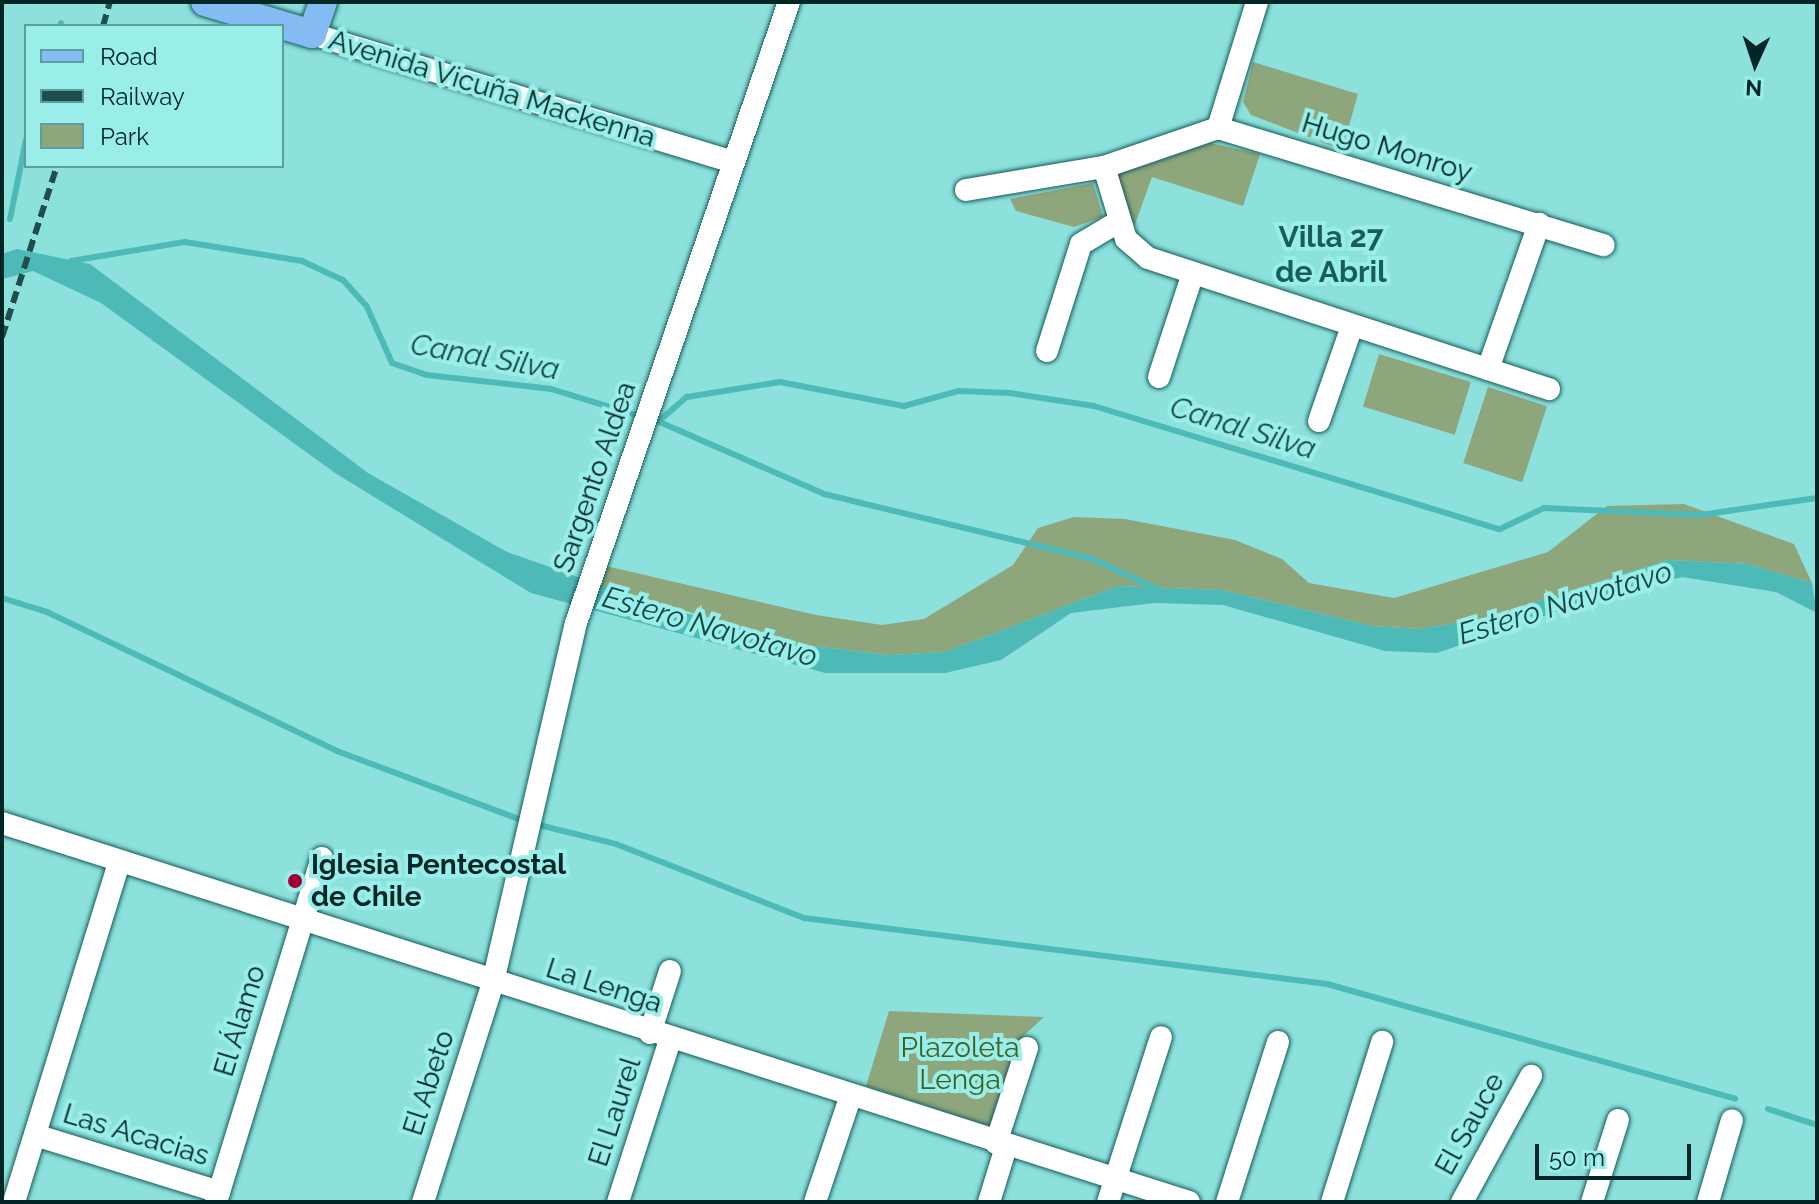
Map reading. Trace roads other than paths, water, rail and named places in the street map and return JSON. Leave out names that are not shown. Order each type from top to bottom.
[{"type":"main road","name":"Avenida Vicuña Mackenna","points":[[205,2],[279,24]]},
{"type":"main road","points":[[312,34],[323,2]]},
{"type":"main road","name":"Avenida Vicuña Mackenna","points":[[284,26],[312,34]]},
{"type":"street","name":"Sargento Aldea","points":[[493,982],[530,837],[576,623],[789,2]]},
{"type":"street","points":[[966,190],[1104,167],[1218,128],[1257,2]]},
{"type":"street","name":"Avenida Vicuña Mackenna","points":[[312,34],[733,162]]},
{"type":"street","name":"Hugo Monroy","points":[[1218,128],[1604,245]]},
{"type":"street","points":[[1104,167],[1118,222],[1148,258],[1549,389]]},
{"type":"street","points":[[1047,351],[1081,244],[1118,222]]},
{"type":"street","points":[[1488,369],[1539,224]]},
{"type":"street","points":[[1159,377],[1193,273]]},
{"type":"street","points":[[1319,421],[1352,326]]},
{"type":"street","name":"La Lenga","points":[[2,823],[850,1098],[1189,1202]]},
{"type":"street","name":"El Álamo","points":[[218,1197],[322,858]]},
{"type":"street","points":[[11,1193],[35,1135],[119,862]]},
{"type":"street","name":"El Laurel","points":[[618,1202],[660,1036],[670,971]]},
{"type":"street","name":"El Abeto","points":[[423,1202],[493,982]]},
{"type":"street","points":[[1108,1202],[1161,1037]]},
{"type":"street","points":[[1227,1202],[1278,1042]]},
{"type":"street","points":[[1332,1202],[1382,1042]]},
{"type":"street","points":[[989,1202],[1027,1048]]},
{"type":"street","name":"El Sauce","points":[[1462,1202],[1531,1076]]},
{"type":"street","points":[[815,1202],[850,1098]]},
{"type":"street","points":[[1592,1202],[1618,1120]]},
{"type":"street","points":[[1708,1202],[1732,1120]]},
{"type":"street","name":"Las Acacias","points":[[35,1135],[218,1197]]},
{"type":"water","name":"Estero Navotavo","points":[[17,249],[90,264],[368,473],[507,552],[666,608],[804,645],[889,655],[945,652],[1118,586],[1222,590],[1372,626],[1418,629],[1478,620],[1668,560],[1748,564],[1812,583],[1817,613],[1776,592],[1682,577],[1590,600],[1437,653],[1385,651],[1223,605],[1154,603],[1071,613],[1001,660],[945,673],[825,673],[531,593],[335,473],[101,303],[33,271],[2,279],[2,254]]},
{"type":"waterway","points":[[10,219],[24,150]]},
{"type":"waterway","name":"Canal Silva","points":[[71,261],[185,242],[302,261],[343,280],[367,307],[392,363],[427,375],[551,389],[640,416]]},
{"type":"waterway","name":"Canal Silva","points":[[659,421],[687,397],[780,382],[904,406],[959,391],[1010,393],[1094,406],[1500,529],[1544,508],[1700,515],[1817,498]]},
{"type":"waterway","name":"Canal Silva","points":[[655,420],[824,494],[1093,559],[1157,589]]},
{"type":"waterway","points":[[2,598],[47,612],[337,751],[524,821]]},
{"type":"waterway","points":[[535,824],[616,844],[804,918],[1327,984],[1735,1099]]},
{"type":"waterway","points":[[1768,1109],[1817,1125]]},
{"type":"railway","points":[[104,24],[110,2]]},
{"type":"railway","points":[[2,337],[56,168]]},
{"type":"place","name":"Iglesia Pentecostal de Chile","points":[[295,881]]},
{"type":"district","name":"Villa 27 de Abril","points":[[1331,254]]},
{"type":"park label","name":"Plazoleta Lenga","points":[[960,1064]]}]
